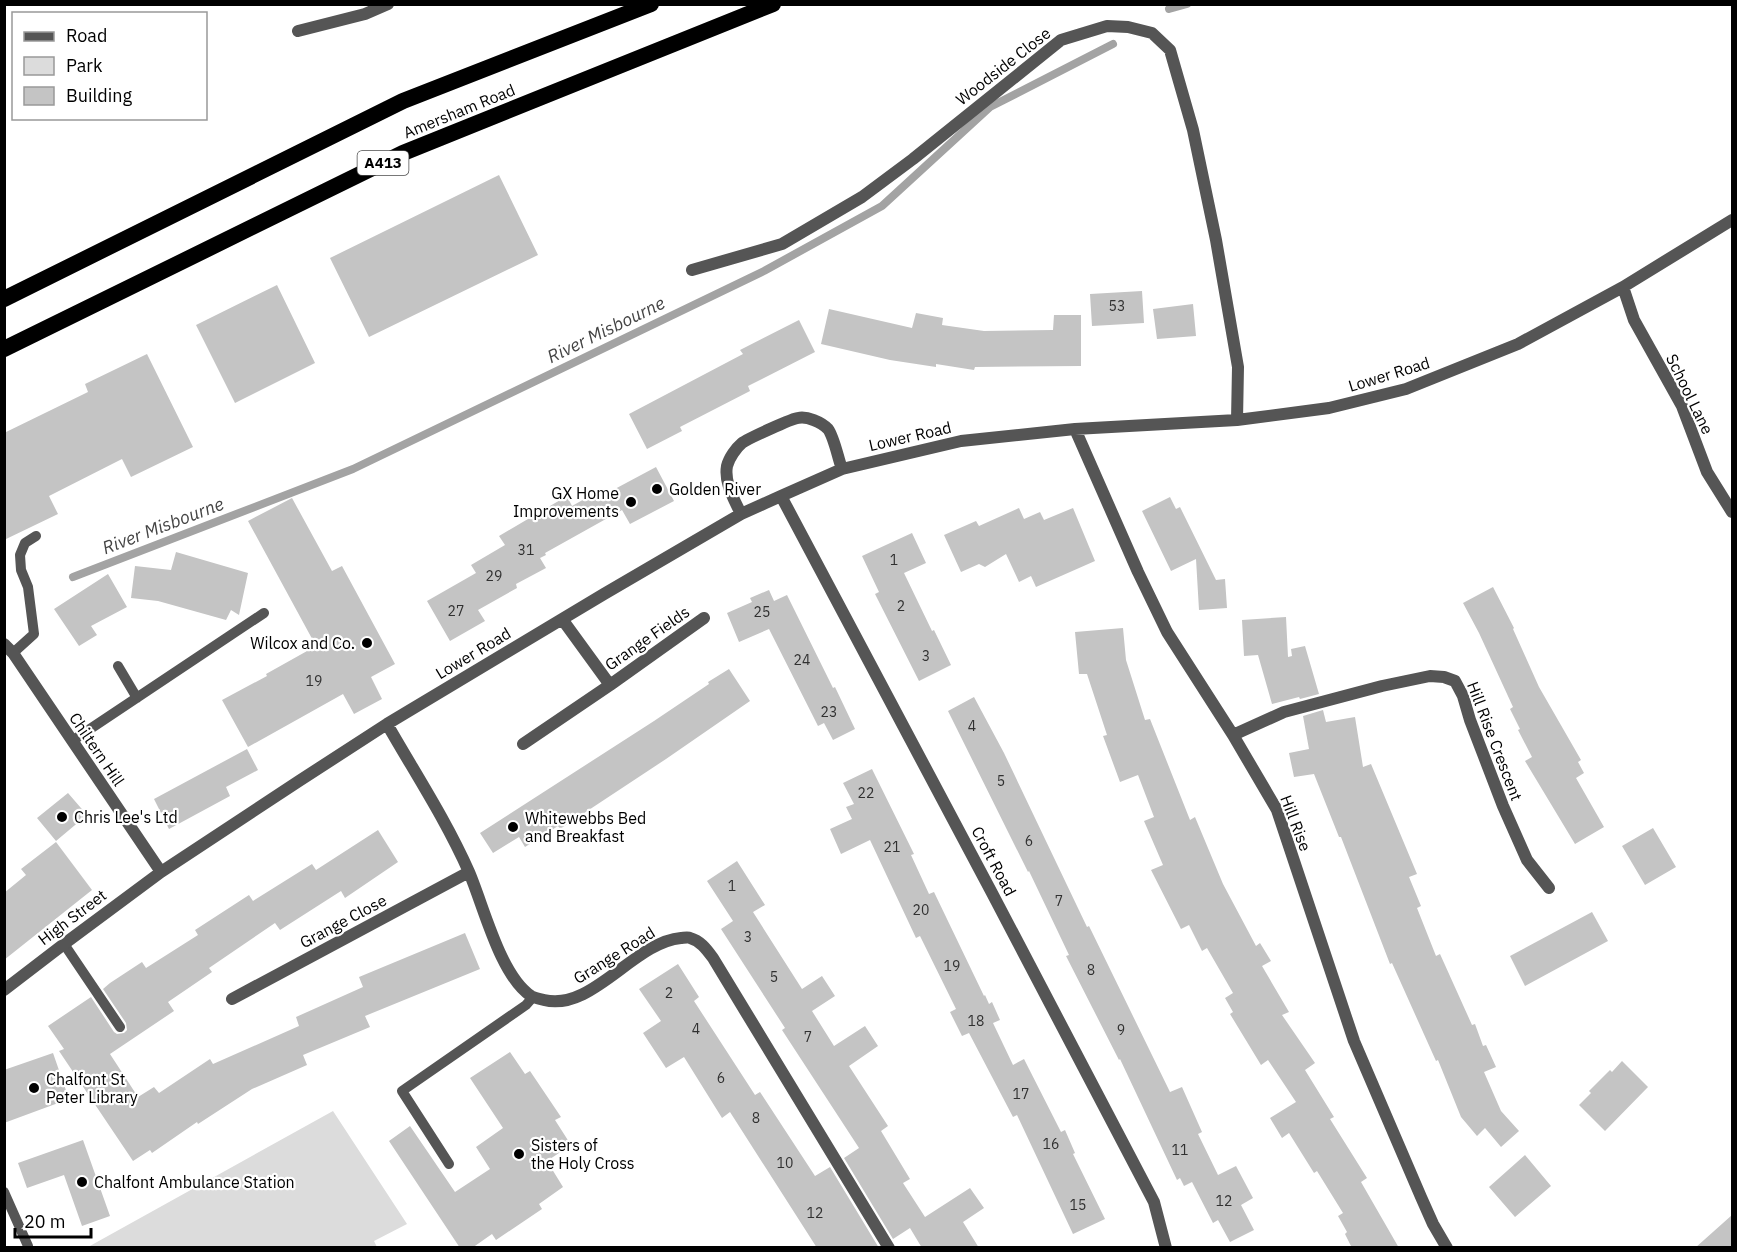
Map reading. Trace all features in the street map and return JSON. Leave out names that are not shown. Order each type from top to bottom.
[{"type":"highway","name":"Amersham Road","points":[[4,299],[403,101],[651,4]]},
{"type":"highway","name":"Amersham Road","points":[[4,349],[403,153],[773,4]]},
{"type":"street","points":[[298,31],[365,14],[388,4]]},
{"type":"street","name":"Woodside Close","points":[[692,270],[782,244],[862,197],[1061,40],[1107,26],[1128,27],[1152,33],[1170,50],[1193,130],[1216,240],[1238,367],[1237,420]]},
{"type":"street","name":"Lower Road","points":[[161,872],[387,724],[562,619],[741,514],[842,469],[961,441],[1074,429],[1237,420],[1329,408],[1406,389],[1518,344],[1623,287],[1732,220]]},
{"type":"street","name":"School Lane","points":[[1623,287],[1634,320],[1682,406],[1707,472],[1732,512]]},
{"type":"street","points":[[741,514],[728,484],[728,464],[742,443],[779,426],[797,418],[809,419],[820,424],[828,430],[842,469]]},
{"type":"street","name":"Hill Rise","points":[[1074,429],[1167,632],[1233,735],[1277,810],[1353,1041],[1433,1224],[1447,1248]]},
{"type":"street","name":"Croft Road","points":[[781,496],[1154,1202],[1166,1248]]},
{"type":"street","name":"Grange Fields","points":[[523,744],[704,618]]},
{"type":"street","name":"Grange Fields","points":[[562,619],[610,685]]},
{"type":"street","name":"Chiltern Hill","points":[[9,649],[161,872]]},
{"type":"street","name":"Hill Rise Crescent","points":[[1233,735],[1284,712],[1382,686],[1430,676],[1455,681],[1503,806],[1527,860],[1549,888]]},
{"type":"street","points":[[387,724],[427,792],[469,872],[504,962],[516,982],[533,997]]},
{"type":"street","name":"High Street","points":[[4,990],[161,872]]},
{"type":"street","name":"Grange Close","points":[[232,999],[469,872]]},
{"type":"street","name":"Grange Road","points":[[533,997],[554,1003],[578,998],[656,945],[673,939],[689,937],[703,945],[714,958],[889,1248]]},
{"type":"lane","points":[[9,649],[34,634],[28,586],[21,570],[20,555],[25,543],[36,536]]},
{"type":"lane","points":[[72,741],[264,613]]},
{"type":"lane","points":[[118,666],[137,698]]},
{"type":"lane","points":[[64,944],[120,1027]]},
{"type":"lane","points":[[449,1164],[402,1091],[526,1005],[533,997]]},
{"type":"lane","points":[[4,1192],[28,1246]]},
{"type":"green space","points":[[333,1111],[407,1224],[374,1241],[377,1247],[88,1247]]},
{"type":"building","points":[[499,175],[538,255],[369,337],[330,258]]},
{"type":"building","points":[[277,285],[315,363],[235,403],[196,325]]},
{"type":"building","points":[[1142,291],[1144,323],[1092,326],[1090,294]]},
{"type":"building","points":[[1193,304],[1196,336],[1157,339],[1153,309]]},
{"type":"building","points":[[829,309],[912,328],[916,313],[943,318],[942,325],[984,331],[1053,330],[1054,315],[1081,315],[1081,366],[975,367],[974,370],[890,360],[821,344]]},
{"type":"building","points":[[799,320],[815,352],[748,386],[750,391],[680,427],[682,431],[647,449],[629,414],[743,354],[740,350]]},
{"type":"building","points":[[147,354],[193,447],[131,477],[122,459],[49,496],[58,514],[4,540],[4,433],[88,392],[85,384]]},
{"type":"building","points":[[656,467],[674,501],[630,524],[622,510],[545,553],[546,555],[540,558],[546,568],[516,584],[517,588],[478,610],[485,621],[450,641],[427,601],[476,573],[471,565],[505,545],[499,536],[567,496],[572,506],[595,493],[598,498]]},
{"type":"building","points":[[1170,497],[1176,509],[1180,507],[1216,580],[1225,579],[1227,608],[1199,610],[1196,559],[1171,571],[1142,511]]},
{"type":"building","points":[[292,498],[332,571],[342,566],[395,664],[371,677],[382,699],[354,714],[343,694],[248,747],[222,700],[316,646],[248,521]]},
{"type":"building","points":[[1019,508],[1024,519],[1040,512],[1044,520],[1073,508],[1095,561],[1036,587],[1031,576],[1019,582],[1006,554],[985,567],[979,564],[961,572],[944,535],[976,521],[979,526]]},
{"type":"building","points":[[912,533],[926,563],[904,573],[951,665],[919,681],[875,594],[879,592],[862,556]]},
{"type":"building","points":[[176,552],[248,573],[239,615],[231,610],[226,620],[158,601],[131,598],[135,566],[171,570]]},
{"type":"building","points":[[108,574],[127,607],[91,626],[97,635],[79,646],[54,609]]},
{"type":"building","points":[[1493,587],[1514,628],[1539,687],[1581,760],[1578,762],[1584,773],[1576,778],[1604,827],[1575,844],[1525,761],[1532,757],[1510,709],[1513,707],[1463,603]]},
{"type":"building","points":[[769,590],[774,601],[787,595],[855,729],[833,740],[824,723],[818,726],[769,629],[739,642],[727,613],[752,602],[750,598]]},
{"type":"building","points":[[1286,617],[1288,657],[1292,656],[1291,649],[1305,646],[1319,694],[1272,704],[1258,655],[1244,656],[1242,620]]},
{"type":"building","points":[[1123,628],[1126,660],[1145,720],[1150,719],[1190,820],[1195,817],[1223,884],[1256,946],[1260,943],[1271,961],[1262,966],[1289,1012],[1282,1015],[1315,1063],[1305,1070],[1334,1117],[1330,1119],[1367,1178],[1361,1182],[1399,1248],[1352,1248],[1345,1234],[1347,1232],[1338,1216],[1343,1213],[1317,1171],[1314,1173],[1289,1133],[1282,1138],[1270,1118],[1296,1102],[1268,1060],[1261,1065],[1230,1014],[1233,1012],[1225,998],[1233,993],[1207,948],[1202,951],[1189,925],[1181,929],[1151,870],[1163,865],[1144,821],[1154,817],[1138,775],[1120,782],[1103,736],[1107,735],[1087,674],[1079,674],[1075,632]]},
{"type":"building","points":[[729,669],[750,701],[560,829],[558,826],[525,847],[519,837],[493,853],[480,833],[654,721]]},
{"type":"building","points":[[974,697],[1004,753],[1087,927],[1089,926],[1170,1092],[1182,1087],[1202,1132],[1198,1134],[1218,1175],[1236,1166],[1253,1198],[1241,1205],[1254,1230],[1230,1242],[1218,1220],[1213,1223],[1192,1182],[1184,1186],[1180,1178],[1177,1180],[1120,1059],[1066,956],[1069,955],[1029,871],[948,711]]},
{"type":"building","points":[[1323,710],[1326,722],[1355,717],[1363,767],[1371,764],[1417,874],[1409,877],[1421,906],[1417,908],[1436,956],[1440,954],[1472,1025],[1475,1024],[1483,1046],[1486,1045],[1496,1067],[1484,1072],[1501,1111],[1519,1131],[1501,1147],[1485,1128],[1477,1136],[1461,1117],[1438,1060],[1436,1061],[1392,963],[1390,964],[1314,774],[1294,777],[1289,753],[1309,749],[1303,716]]},
{"type":"building","points":[[247,749],[258,770],[226,787],[230,796],[169,829],[154,799]]},
{"type":"building","points":[[872,769],[914,854],[911,855],[929,894],[934,892],[984,996],[989,1004],[992,1002],[1000,1020],[993,1023],[1013,1065],[1024,1059],[1061,1132],[1065,1130],[1075,1153],[1073,1154],[1105,1219],[1073,1234],[1017,1115],[1013,1117],[969,1033],[962,1036],[950,1012],[956,1009],[920,936],[916,938],[870,840],[841,854],[830,829],[852,819],[846,807],[854,804],[843,783]]},
{"type":"building","name":"Chris Lee's Ltd","points":[[68,793],[87,815],[56,841],[37,818]]},
{"type":"building","points":[[1653,828],[1676,867],[1645,885],[1622,846]]},
{"type":"building","points":[[378,830],[398,862],[345,898],[341,891],[280,930],[275,923],[209,968],[212,972],[168,1002],[174,1011],[110,1054],[138,1097],[154,1087],[159,1093],[210,1059],[213,1064],[299,1026],[296,1017],[363,987],[359,977],[465,933],[480,969],[365,1016],[370,1027],[303,1055],[307,1065],[252,1089],[198,1124],[197,1122],[152,1153],[150,1150],[133,1161],[59,1051],[64,1049],[48,1026],[91,997],[114,1032],[124,1033],[127,1030],[126,1023],[103,989],[110,983],[142,962],[146,968],[198,935],[195,930],[249,895],[253,901],[312,864],[316,870]]},
{"type":"building","points":[[56,842],[92,890],[4,960],[4,893],[26,875],[21,869]]},
{"type":"building","points":[[737,861],[765,905],[753,912],[802,989],[822,976],[835,996],[812,1011],[834,1046],[865,1026],[878,1046],[849,1066],[888,1126],[881,1131],[910,1179],[903,1183],[925,1217],[970,1188],[984,1208],[963,1222],[979,1248],[922,1248],[910,1228],[893,1239],[844,1158],[859,1148],[782,1030],[785,1028],[721,929],[733,921],[707,881]]},
{"type":"building","points":[[1592,912],[1608,941],[1525,986],[1510,956]]},
{"type":"building","points":[[678,964],[699,997],[694,1001],[755,1095],[760,1092],[815,1176],[830,1167],[879,1248],[817,1248],[730,1112],[722,1118],[684,1057],[666,1068],[643,1033],[661,1021],[639,989]]},
{"type":"building","name":"Sisters of the Holy Cross","points":[[510,1052],[525,1074],[530,1071],[561,1117],[555,1120],[571,1145],[547,1161],[563,1187],[539,1204],[542,1209],[496,1240],[492,1234],[472,1248],[460,1248],[389,1141],[410,1126],[455,1192],[490,1169],[476,1147],[503,1128],[470,1078]]},
{"type":"building","name":"Chalfont St Peter Library","points":[[53,1053],[69,1099],[4,1123],[4,1070]]},
{"type":"building","points":[[1622,1061],[1648,1087],[1605,1131],[1579,1105],[1591,1093],[1589,1091]]},
{"type":"building","name":"Chalfont Ambulance Station","points":[[83,1140],[110,1216],[82,1226],[64,1175],[27,1188],[18,1163]]},
{"type":"building","points":[[1525,1155],[1551,1186],[1515,1217],[1489,1187]]},
{"type":"building","points":[[1732,1215],[1732,1248],[1695,1248]]},
{"type":"waterway","name":"River Misbourne","points":[[1169,9],[1187,4]]},
{"type":"waterway","name":"River Misbourne","points":[[73,577],[353,469],[764,271],[882,206],[990,107],[1113,44]]},
{"type":"place","name":"Golden River","points":[[657,489]]},
{"type":"place","name":"GX Home Improvements","points":[[631,502]]},
{"type":"place","name":"Wilcox and Co.","points":[[367,643]]},
{"type":"place","name":"Chris Lee's Ltd","points":[[62,817]]},
{"type":"place","name":"Whitewebbs Bed and Breakfast","points":[[513,827]]},
{"type":"place","name":"Chalfont St Peter Library","points":[[34,1088]]},
{"type":"place","name":"Sisters of the Holy Cross","points":[[519,1154]]},
{"type":"place","name":"Chalfont Ambulance Station","points":[[82,1182]]}]
